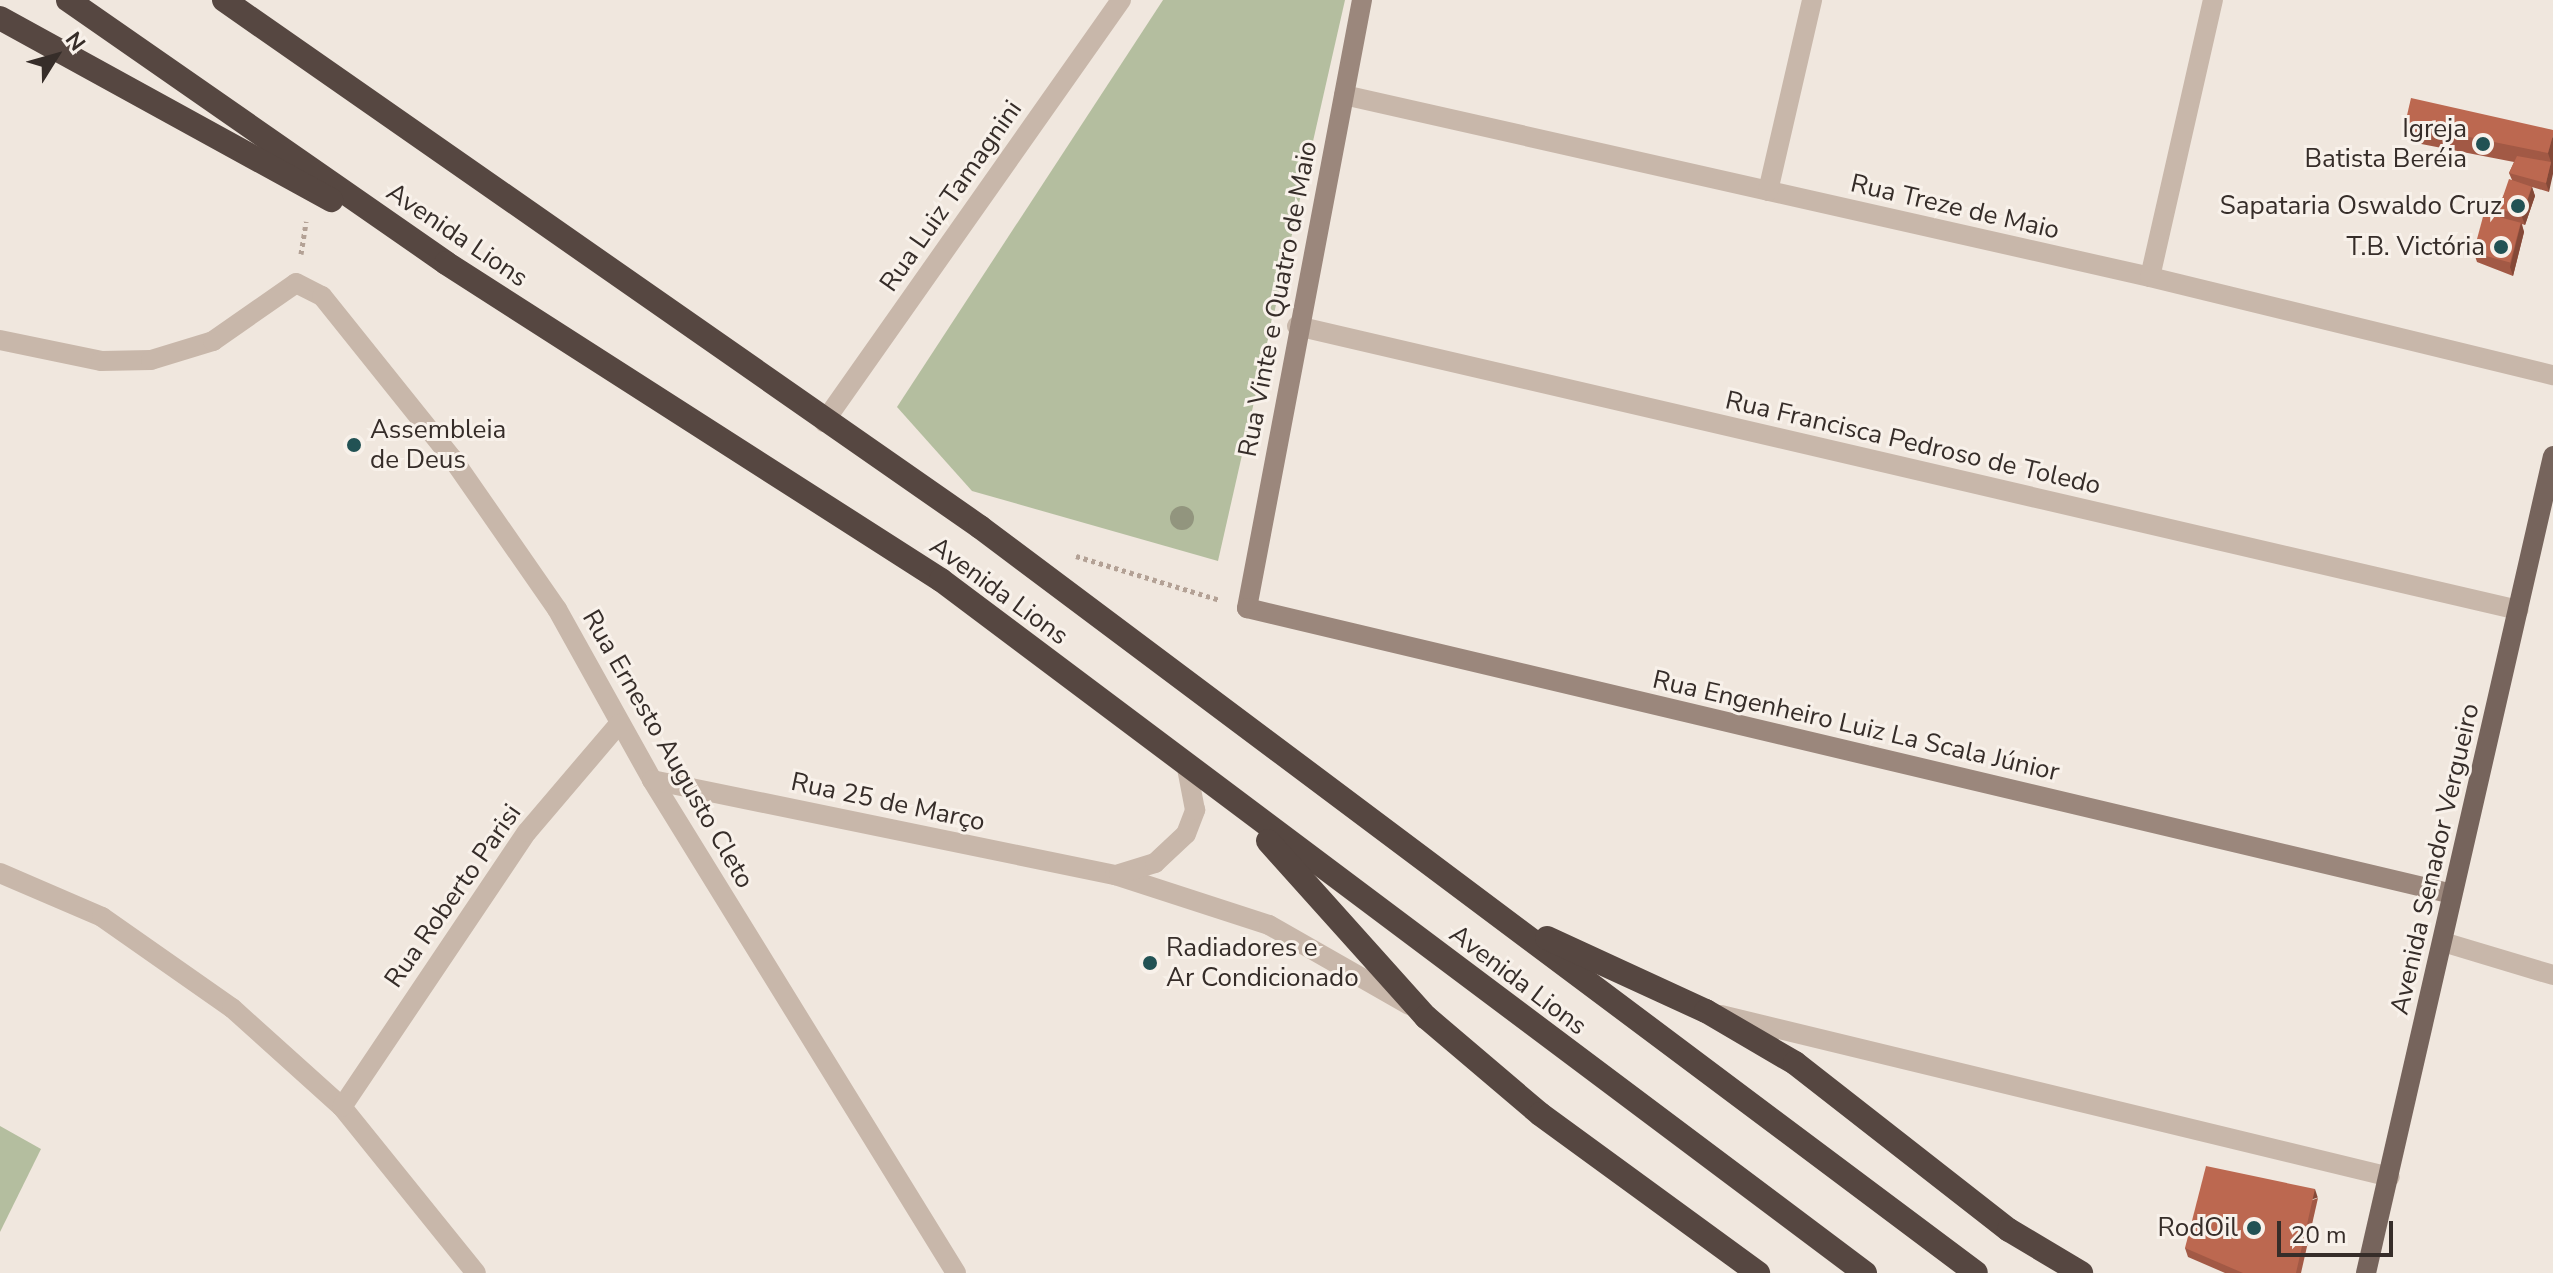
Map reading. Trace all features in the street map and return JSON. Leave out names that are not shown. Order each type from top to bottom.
[{"type":"highway","name":"Avenida Lions","points":[[68,0],[446,263],[941,580],[1237,806],[1865,1273]]},
{"type":"highway","name":"Avenida Lions","points":[[224,0],[824,422],[980,527],[1976,1273]]},
{"type":"highway","points":[[0,18],[446,263]]},
{"type":"highway","points":[[1237,806],[1426,1017],[1540,1114],[1758,1273]]},
{"type":"highway","points":[[1505,919],[1706,1011],[1795,1063],[2009,1230],[2081,1273]]},
{"type":"main road","name":"Avenida Senador Vergueiro","points":[[2366,1273],[2553,456]]},
{"type":"street","name":"Rua Luiz Tamagnini","points":[[824,422],[1121,0]]},
{"type":"street","name":"Rua Vinte e Quatro de Maio","points":[[1247,608],[1297,326],[1362,0]]},
{"type":"street","points":[[1768,191],[1812,0]]},
{"type":"street","points":[[2150,277],[2213,0]]},
{"type":"street","name":"Rua Treze de Maio","points":[[1344,95],[2150,277],[2553,375]]},
{"type":"street","points":[[0,340],[101,361],[175,356],[213,341],[296,283]]},
{"type":"street","name":"Rua Ernesto Augusto Cleto","points":[[296,283],[332,305],[452,458],[557,609],[652,780],[956,1273]]},
{"type":"street","name":"Rua Francisca Pedroso de Toledo","points":[[1297,326],[2518,610]]},
{"type":"street","name":"Rua Engenheiro Luiz La Scala Júnior","points":[[1247,608],[2452,894]]},
{"type":"street","name":"Rua Roberto Parisi","points":[[342,1107],[527,832],[619,724]]},
{"type":"street","name":"Rua 25 de Março","points":[[1115,875],[1155,863],[1186,834],[1195,810],[1187,768]]},
{"type":"street","name":"Rua 25 de Março","points":[[652,780],[1115,875],[1269,925],[1426,1017]]},
{"type":"street","points":[[0,873],[102,917],[177,965],[342,1107],[471,1271]]},
{"type":"street","points":[[2443,942],[2553,975]]},
{"type":"street","points":[[1706,1011],[2390,1177]]},
{"type":"path","points":[[296,283],[311,189]]},
{"type":"path","points":[[1069,554],[1247,608]]},
{"type":"green space","points":[[1163,0],[1345,0],[1218,561],[972,491],[897,407]]},
{"type":"green space","points":[[0,1126],[41,1149],[0,1232]]},
{"type":"building","points":[[2411,98],[2553,130],[2548,153],[2405,124]]},
{"type":"building","points":[[2517,156],[2551,162],[2546,183],[2509,173]]},
{"type":"building","points":[[2509,179],[2532,187],[2522,216],[2499,208]]},
{"type":"building","name":"T.B. Victória","points":[[2484,213],[2521,223],[2510,262],[2473,253]]},
{"type":"building","name":"RodOil","points":[[2206,1166],[2315,1189],[2296,1273],[2243,1273],[2185,1248]]},
{"type":"place","name":"Igreja Batista Beréia","points":[[2483,144]]},
{"type":"place","name":"Sapataria Oswaldo Cruz","points":[[2518,206]]},
{"type":"place","name":"T.B. Victória","points":[[2501,247]]},
{"type":"place","name":"Assembleia de Deus","points":[[354,445]]},
{"type":"place","name":"Radiadores e Ar Condicionado","points":[[1150,963]]},
{"type":"place","name":"RodOil","points":[[2254,1228]]}]
